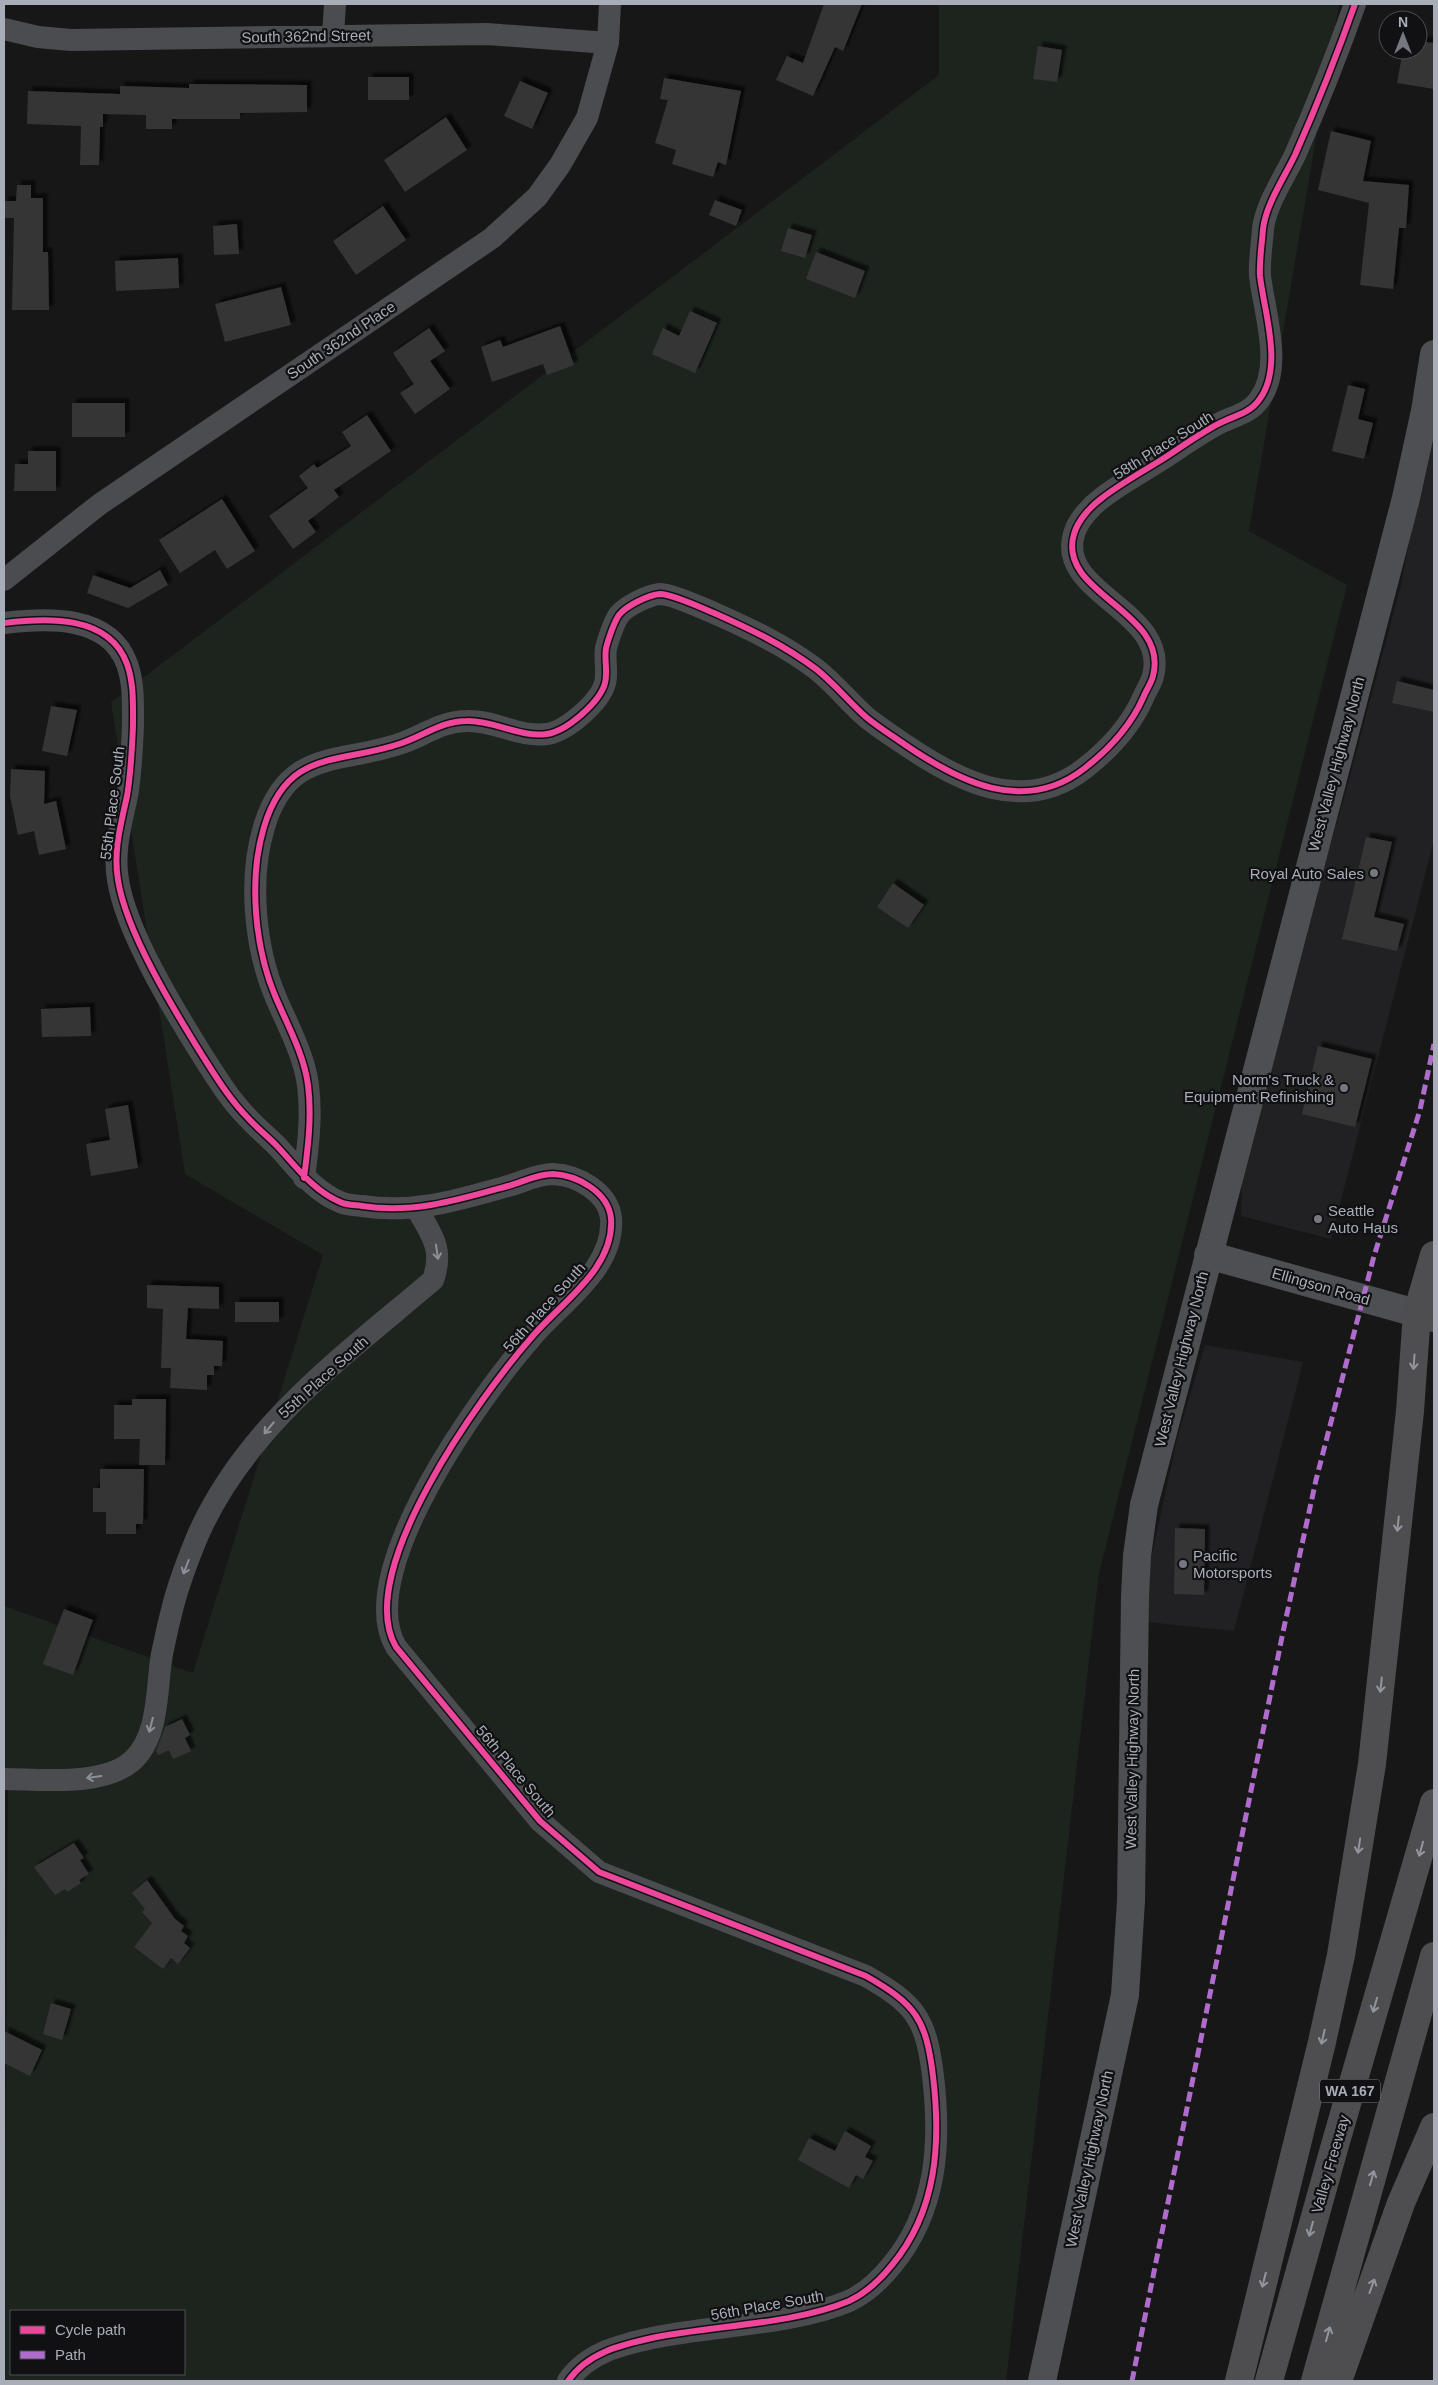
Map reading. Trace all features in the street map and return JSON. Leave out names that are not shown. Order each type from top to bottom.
[{"type":"highway","points":[[1239,2381],[1322,2042],[1341,1955],[1372,1764],[1410,1411],[1434,1255]]},
{"type":"highway","name":"Valley Freeway","points":[[1269,2381],[1434,1803]]},
{"type":"highway","name":"WA 167","points":[[1315,2381],[1434,1956]]},
{"type":"highway","points":[[1338,2381],[1401,2204],[1434,2127]]},
{"type":"main road","name":"West Valley Highway North","points":[[1042,2381],[1125,1995],[1131,1901],[1134,1633],[1137,1556],[1143,1514],[1208,1255],[1406,498],[1425,411],[1434,354]]},
{"type":"main road","name":"Ellingson Road","points":[[1208,1255],[1426,1316]]},
{"type":"street","points":[[333,35],[335,4]]},
{"type":"street","name":"South 362nd Place","points":[[4,580],[100,504],[492,238],[537,197],[560,165],[587,118],[608,44],[610,4]]},
{"type":"street","name":"58th Place South","points":[[304,1178],[309,1134],[308,1082],[302,1060],[267,973],[259,933],[257,890],[260,844],[270,811],[280,792],[294,777],[310,765],[401,744],[448,722],[477,720],[516,731],[548,734],[578,720],[605,685],[606,648],[619,616],[636,603],[659,594],[692,604],[777,642],[820,672],[877,726],[934,764],[990,788],[1005,792],[1029,791],[1065,782],[1087,766],[1134,718],[1154,672],[1152,649],[1139,627],[1124,610],[1084,578],[1075,564],[1074,532],[1083,517],[1100,499],[1217,424],[1246,412],[1259,401],[1268,383],[1271,334],[1260,273],[1264,220],[1296,151],[1355,4]]},
{"type":"street","name":"South 362nd Street","points":[[4,29],[38,37],[71,40],[487,34],[608,44]]},
{"type":"street","name":"55th Place South","points":[[4,623],[38,618],[80,624],[110,639],[125,658],[131,683],[133,714],[128,792],[116,852],[122,896],[138,939],[161,986],[211,1069],[246,1116],[277,1146],[304,1178]]},
{"type":"street","name":"56th Place South","points":[[304,1178],[341,1203],[379,1209],[416,1209],[506,1187],[539,1176],[555,1174],[579,1181],[597,1193],[608,1208],[610,1224],[607,1244],[598,1265],[531,1337],[496,1382],[453,1446],[412,1516],[395,1560],[389,1586],[388,1621],[392,1640],[540,1821],[599,1872],[866,1976],[904,2000],[920,2021],[930,2053],[937,2124],[935,2163],[924,2212],[899,2256],[884,2275],[867,2290],[849,2301],[792,2317],[669,2334],[612,2348],[593,2357],[580,2367],[568,2381]]},
{"type":"street","name":"55th Place South","points":[[4,1779],[98,1777],[120,1769],[137,1756],[145,1743],[151,1727],[162,1654],[172,1609],[184,1570],[198,1535],[232,1476],[282,1413],[306,1388],[433,1280],[439,1263],[435,1239],[416,1209]]},
{"type":"shaded area","points":[[939,4],[1339,4],[1249,531],[1347,585],[1099,1573],[1006,2381],[4,2381],[8,1779],[4,1779],[4,1606],[193,1673],[323,1255],[185,1174],[111,702],[939,75]]},
{"type":"shaded area","points":[[1434,412],[1434,840],[1331,1239],[1241,1216],[1242,1180],[1287,995],[1345,794],[1401,585]]},
{"type":"shaded area","points":[[1205,1345],[1303,1362],[1234,1631],[1147,1622],[1150,1563],[1178,1435]]},
{"type":"building","points":[[824,4],[862,4],[843,51],[835,47],[813,96],[776,80],[787,56],[803,63]]},
{"type":"building","points":[[1428,42],[1434,43],[1434,89],[1397,83],[1401,60],[1428,60]]},
{"type":"building","points":[[1038,46],[1062,50],[1057,82],[1033,79]]},
{"type":"building","points":[[368,77],[409,77],[409,100],[368,100]]},
{"type":"building","points":[[664,78],[741,91],[726,165],[718,162],[713,177],[672,164],[676,150],[655,143],[668,100],[660,99]]},
{"type":"building","points":[[520,81],[548,93],[532,129],[504,116]]},
{"type":"building","points":[[189,84],[307,85],[307,112],[240,113],[240,119],[172,119],[172,129],[146,129],[146,115],[103,114],[103,127],[100,127],[99,165],[80,165],[81,126],[27,124],[28,91],[120,94],[120,86],[189,88]]},
{"type":"building","points":[[446,117],[467,150],[405,192],[384,160]]},
{"type":"building","points":[[1331,131],[1371,141],[1363,181],[1409,185],[1406,228],[1399,228],[1393,289],[1360,285],[1369,203],[1318,190]]},
{"type":"building","points":[[17,185],[31,185],[31,198],[43,198],[43,252],[48,252],[49,310],[12,310],[14,218],[4,218],[4,201],[16,201]]},
{"type":"building","points":[[715,200],[742,210],[736,226],[709,215]]},
{"type":"building","points":[[383,206],[406,240],[356,275],[333,241]]},
{"type":"building","points":[[237,224],[239,254],[214,255],[213,226]]},
{"type":"building","points":[[788,228],[812,235],[805,258],[781,251]]},
{"type":"building","points":[[816,252],[865,271],[855,298],[806,279]]},
{"type":"building","points":[[178,258],[179,288],[116,291],[115,261]]},
{"type":"building","points":[[281,287],[291,325],[225,342],[215,304]]},
{"type":"building","points":[[690,311],[717,323],[695,373],[652,354],[663,328],[679,336]]},
{"type":"building","points":[[560,326],[574,365],[547,375],[543,364],[492,382],[481,347],[500,340],[503,347]]},
{"type":"building","points":[[429,328],[445,351],[430,361],[450,389],[415,414],[400,393],[414,384],[393,353]]},
{"type":"building","points":[[1348,385],[1365,389],[1358,419],[1373,423],[1364,459],[1332,451]]},
{"type":"building","points":[[72,403],[125,403],[125,437],[72,437]]},
{"type":"building","points":[[367,415],[391,451],[334,490],[339,497],[308,521],[316,532],[293,549],[269,516],[308,488],[299,476],[314,464],[317,468],[351,446],[342,432]]},
{"type":"building","points":[[28,451],[56,451],[56,491],[14,491],[15,464],[28,464]]},
{"type":"building","points":[[222,499],[255,551],[227,569],[215,550],[180,573],[159,540]]},
{"type":"building","points":[[160,570],[168,585],[128,608],[87,593],[93,575],[130,588]]},
{"type":"building","points":[[1397,681],[1434,690],[1434,712],[1392,703]]},
{"type":"building","points":[[51,706],[77,710],[67,756],[42,751]]},
{"type":"building","points":[[11,769],[45,771],[44,804],[56,801],[66,849],[39,855],[34,831],[18,835],[10,796]]},
{"type":"building","points":[[1366,837],[1392,842],[1374,917],[1404,924],[1397,951],[1342,939]]},
{"type":"building","points":[[893,883],[924,905],[908,928],[877,907]]},
{"type":"building","points":[[90,1007],[91,1036],[42,1037],[41,1009]]},
{"type":"building","points":[[1318,1046],[1372,1059],[1355,1127],[1302,1114]]},
{"type":"building","points":[[128,1105],[138,1168],[91,1176],[86,1144],[110,1140],[105,1109]]},
{"type":"building","points":[[147,1285],[219,1287],[219,1309],[188,1308],[186,1339],[223,1341],[222,1366],[214,1366],[214,1375],[207,1375],[207,1390],[170,1388],[171,1368],[161,1368],[163,1309],[147,1308]]},
{"type":"building","points":[[235,1302],[279,1302],[279,1322],[235,1322]]},
{"type":"building","points":[[132,1399],[166,1399],[165,1465],[139,1465],[140,1439],[114,1439],[114,1405],[132,1405]]},
{"type":"building","points":[[100,1469],[144,1469],[143,1524],[136,1524],[136,1534],[106,1534],[106,1512],[93,1512],[93,1488],[100,1488]]},
{"type":"building","points":[[1175,1528],[1205,1529],[1204,1595],[1174,1594]]},
{"type":"building","points":[[64,1609],[93,1620],[73,1675],[43,1664]]},
{"type":"building","points":[[182,1719],[190,1735],[185,1738],[191,1751],[173,1759],[169,1750],[158,1755],[156,1751],[165,1727]]},
{"type":"building","points":[[74,1843],[84,1858],[80,1860],[89,1874],[79,1880],[81,1883],[67,1892],[65,1889],[55,1895],[34,1867]]},
{"type":"building","points":[[147,1880],[175,1919],[184,1926],[181,1931],[188,1936],[184,1943],[190,1948],[178,1964],[171,1958],[163,1969],[134,1947],[152,1923],[142,1912],[145,1909],[132,1893]]},
{"type":"building","points":[[51,2003],[71,2009],[62,2040],[43,2034]]},
{"type":"building","points":[[4,2031],[42,2050],[30,2076],[4,2063]]},
{"type":"building","points":[[845,2131],[871,2146],[865,2157],[873,2161],[863,2179],[856,2175],[849,2188],[798,2160],[809,2138],[835,2151]]},
{"type":"marked path","points":[[1132,2381],[1283,1632],[1316,1480],[1374,1256],[1420,1110],[1434,1044]]},
{"type":"cycle path","points":[[304,1178],[310,1120],[308,1085],[299,1052],[276,998],[263,958],[256,914],[255,891],[259,848],[264,827],[274,801],[287,783],[302,771],[319,763],[402,743],[450,723],[477,721],[537,735],[555,732],[573,722],[590,707],[602,691],[606,679],[606,648],[613,626],[619,615],[638,602],[650,596],[660,594],[679,599],[741,625],[804,660],[829,680],[866,717],[880,728],[925,758],[969,781],[992,788],[1015,791],[1039,790],[1062,782],[1085,768],[1118,736],[1132,718],[1151,682],[1154,654],[1145,635],[1131,618],[1096,588],[1081,572],[1073,555],[1074,534],[1085,514],[1102,498],[1205,431],[1251,408],[1259,400],[1266,387],[1270,372],[1271,356],[1268,322],[1260,276],[1260,258],[1265,220],[1311,117],[1355,4]]},
{"type":"cycle path","points":[[4,623],[38,620],[56,621],[74,623],[91,628],[106,636],[118,648],[127,664],[133,695],[133,726],[127,796],[118,838],[116,859],[123,901],[152,970],[191,1037],[224,1088],[241,1111],[305,1177],[321,1191],[342,1203],[381,1208],[400,1208],[454,1201],[536,1177],[553,1174],[572,1178],[590,1187],[598,1193],[609,1209],[611,1218],[610,1236],[604,1253],[595,1269],[531,1338],[483,1399],[429,1485],[406,1531],[392,1575],[387,1614],[396,1647],[540,1821],[599,1872],[866,1976],[896,1995],[907,2005],[922,2026],[930,2056],[935,2101],[935,2151],[932,2175],[927,2199],[919,2222],[907,2244],[878,2281],[849,2301],[827,2309],[778,2320],[676,2334],[616,2347],[585,2363],[568,2381]]},
{"type":"place","name":"Royal Auto Sales","points":[[1374,873]]},
{"type":"place","name":"Norm's Truck & Equipment Refinishing","points":[[1344,1088]]},
{"type":"place","name":"Seattle Auto Haus","points":[[1318,1219]]},
{"type":"place","name":"Pacific Motorsports","points":[[1183,1564]]}]
